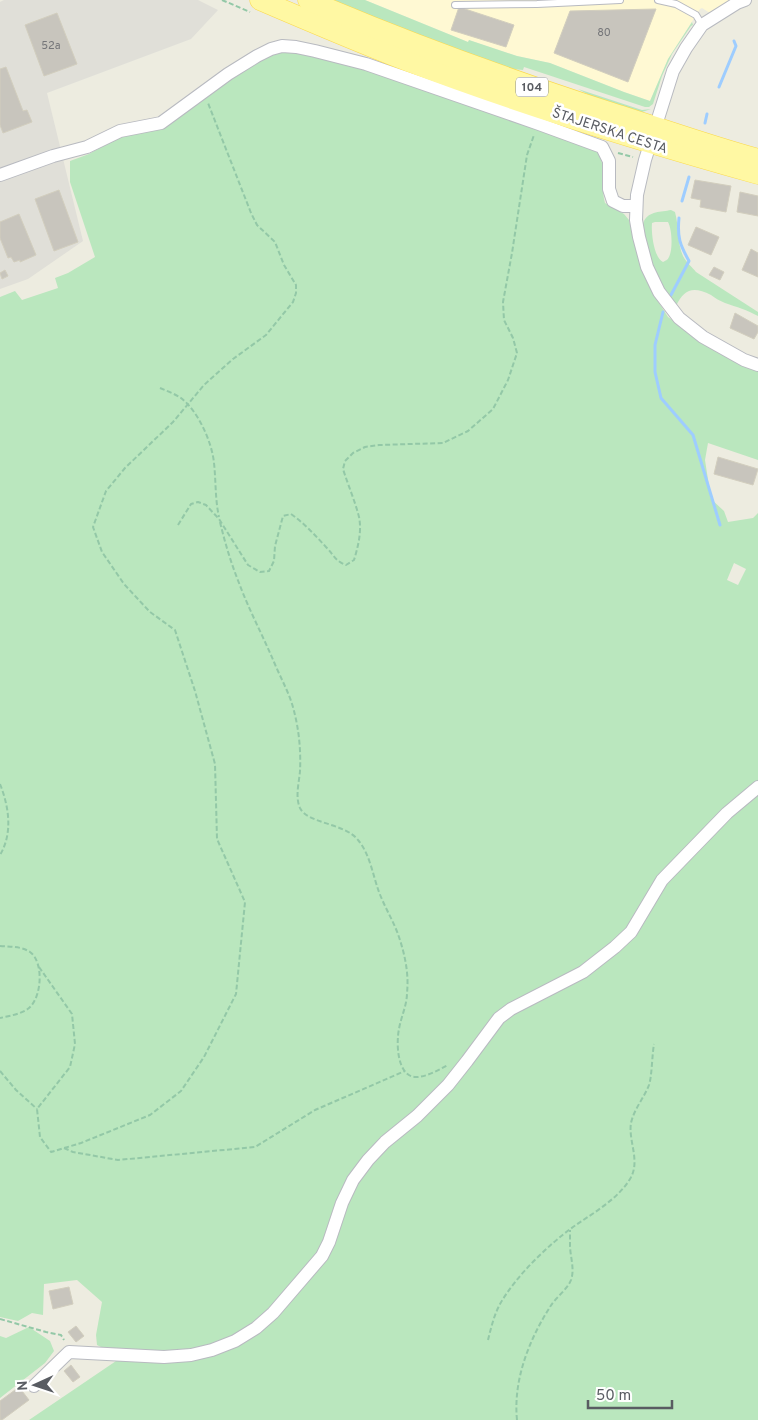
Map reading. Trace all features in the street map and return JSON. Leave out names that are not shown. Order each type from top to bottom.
[{"type":"main road","name":"104","points":[[260,0],[409,52]]},
{"type":"main road","name":"104","points":[[308,0],[409,52]]},
{"type":"main road","name":"ŠTAJERSKA CESTA","points":[[409,52],[515,81],[758,174]]},
{"type":"main road","name":"ŠTAJERSKA CESTA","points":[[652,135],[702,143],[758,158]]},
{"type":"street","points":[[744,0],[702,25],[673,71],[652,135],[640,181],[636,220],[647,266],[659,292],[679,318],[703,337],[744,360],[758,365]]},
{"type":"street","points":[[0,175],[53,156],[87,147],[120,132],[161,123],[228,74],[257,56],[282,46],[329,54],[366,64],[602,147],[609,161],[609,189],[613,201],[623,206],[636,206]]},
{"type":"street","points":[[34,1386],[69,1352],[164,1357],[191,1355],[212,1350],[235,1341],[256,1328],[273,1313],[322,1256],[349,1188],[368,1160],[385,1142],[423,1110],[448,1085],[499,1018],[511,1009],[583,972],[615,947],[631,932],[662,880],[727,813],[758,787]]},
{"type":"lane","points":[[455,5],[620,0]]},
{"type":"lane","points":[[658,0],[676,4],[696,15],[702,25]]},
{"type":"path","points":[[0,1071],[16,1090],[37,1109],[40,1137],[51,1152],[81,1143],[150,1115],[181,1091],[204,1057],[236,994],[245,902],[217,839],[215,764],[195,691],[174,630],[150,612],[124,584],[102,552],[92,527],[106,491],[125,468],[219,371],[266,334],[293,302],[296,293],[296,285],[284,266],[275,242],[258,225],[251,213],[216,120],[203,92]]},
{"type":"path","points":[[178,525],[191,504],[198,502],[206,505],[219,519],[248,565],[260,572],[269,571],[274,561],[275,546],[283,516],[291,514],[328,548],[338,562],[346,565],[354,560],[357,552],[359,519],[343,469],[345,461],[353,453],[366,447],[443,443],[468,431],[493,409],[508,380],[517,353],[513,338],[504,320],[503,302],[527,155],[539,124]]},
{"type":"path","points":[[160,388],[179,397],[188,404],[206,434],[211,448],[214,462],[216,504],[227,551],[239,584],[291,700],[298,731],[300,770],[298,803],[302,811],[308,816],[348,831],[358,840],[398,932],[408,973],[408,994],[398,1030],[397,1041],[402,1067],[409,1075],[416,1077],[430,1074],[449,1065],[467,1062]]},
{"type":"path","points":[[0,784],[6,800],[9,831],[0,855]]},
{"type":"path","points":[[0,946],[19,947],[31,952],[72,1014],[75,1044],[70,1067],[37,1109]]},
{"type":"path","points":[[0,1018],[29,1008],[37,998],[40,967]]},
{"type":"path","points":[[488,1340],[499,1306],[511,1287],[534,1262],[570,1229],[617,1195],[632,1177],[635,1166],[631,1125],[634,1112],[649,1084],[654,1044]]},
{"type":"path","points":[[64,1148],[73,1152],[118,1160],[255,1147],[315,1110],[405,1071]]},
{"type":"path","points":[[517,1420],[515,1403],[520,1376],[534,1334],[551,1305],[571,1282],[573,1272],[570,1229]]},
{"type":"path","points":[[0,1319],[61,1335],[69,1352]]},
{"type":"shaded area","points":[[4,0],[198,0],[218,10],[191,39],[47,93],[83,241],[28,279],[0,289],[0,2]]},
{"type":"shaded area","points":[[365,0],[730,0],[710,13],[702,8],[700,9],[668,59],[650,101],[550,63],[517,56],[469,40],[468,42]]},
{"type":"green space","points":[[325,0],[365,0],[468,42],[469,40],[517,56],[550,63],[650,101],[668,59],[692,22],[693,25],[672,54],[662,76],[653,104],[645,107],[524,67],[523,70],[502,68]]},
{"type":"green space","points":[[283,50],[348,63],[598,152],[603,171],[605,203],[624,214],[629,220],[641,267],[654,295],[668,317],[711,347],[758,370],[758,460],[708,443],[705,460],[711,499],[724,511],[728,522],[753,518],[758,513],[758,783],[733,803],[631,927],[596,958],[510,1005],[438,1090],[378,1143],[325,1243],[268,1312],[236,1336],[212,1345],[184,1351],[163,1352],[101,1347],[97,1345],[96,1335],[102,1302],[77,1280],[44,1284],[43,1315],[32,1313],[18,1321],[0,1317],[0,297],[15,291],[22,300],[58,288],[55,278],[68,273],[95,257],[70,182],[70,161],[89,154],[119,137],[165,128],[207,93],[265,57]],"holes":[[[734,563],[746,569],[738,585],[727,580]]]},
{"type":"green space","points":[[578,89],[642,110],[651,109],[642,112],[604,103]]},
{"type":"green space","points":[[671,210],[675,212],[680,246],[687,262],[696,272],[758,312],[758,316],[723,302],[705,292],[694,290],[682,296],[676,306],[659,282],[648,255],[643,235],[644,221],[649,215]],"holes":[[[668,222],[671,234],[671,249],[667,260],[663,262],[655,251],[652,223]]]},
{"type":"green space","points":[[758,791],[758,1420],[29,1420],[119,1359],[163,1363],[268,1325],[344,1214],[354,1188],[362,1175],[508,1014],[618,950],[670,878]]},
{"type":"green space","points":[[29,1327],[50,1341],[54,1351],[45,1363],[0,1398],[0,1336],[6,1338]]},
{"type":"building","points":[[459,7],[514,25],[506,47],[451,30]]},
{"type":"building","points":[[656,9],[628,82],[554,53],[570,11]]},
{"type":"building","points":[[57,13],[77,64],[44,76],[25,25]]},
{"type":"building","points":[[6,67],[23,111],[27,110],[32,122],[3,133],[0,125],[0,69]]},
{"type":"building","points":[[695,180],[731,186],[726,212],[700,207],[701,200],[691,198]]},
{"type":"building","points":[[59,190],[78,242],[54,251],[35,199]]},
{"type":"building","points":[[740,192],[758,196],[758,216],[737,212]]},
{"type":"building","points":[[19,214],[36,255],[20,262],[20,260],[14,262],[11,257],[8,258],[0,238],[0,222]]},
{"type":"building","points":[[696,227],[719,237],[711,255],[688,245]]},
{"type":"building","points":[[751,249],[758,253],[758,277],[742,270]]},
{"type":"building","points":[[714,267],[724,272],[720,280],[709,275]]},
{"type":"building","points":[[5,270],[8,276],[2,279],[0,273]]},
{"type":"building","points":[[735,313],[758,326],[758,332],[754,339],[730,328]]},
{"type":"building","points":[[718,457],[758,469],[753,485],[714,474]]},
{"type":"building","points":[[69,1287],[73,1304],[53,1309],[49,1291]]},
{"type":"building","points":[[76,1326],[84,1336],[76,1342],[68,1332]]},
{"type":"building","points":[[71,1365],[80,1377],[73,1382],[64,1371]]},
{"type":"building","points":[[19,1387],[29,1400],[0,1420],[0,1401]]},
{"type":"waterway","points":[[719,87],[736,46],[734,41]]},
{"type":"waterway","points":[[705,123],[707,114]]},
{"type":"waterway","points":[[682,201],[689,177]]},
{"type":"waterway","points":[[671,295],[689,261],[680,241],[678,230],[679,218]]},
{"type":"waterway","points":[[663,312],[655,345],[655,372],[661,398],[693,435],[720,525]]}]
